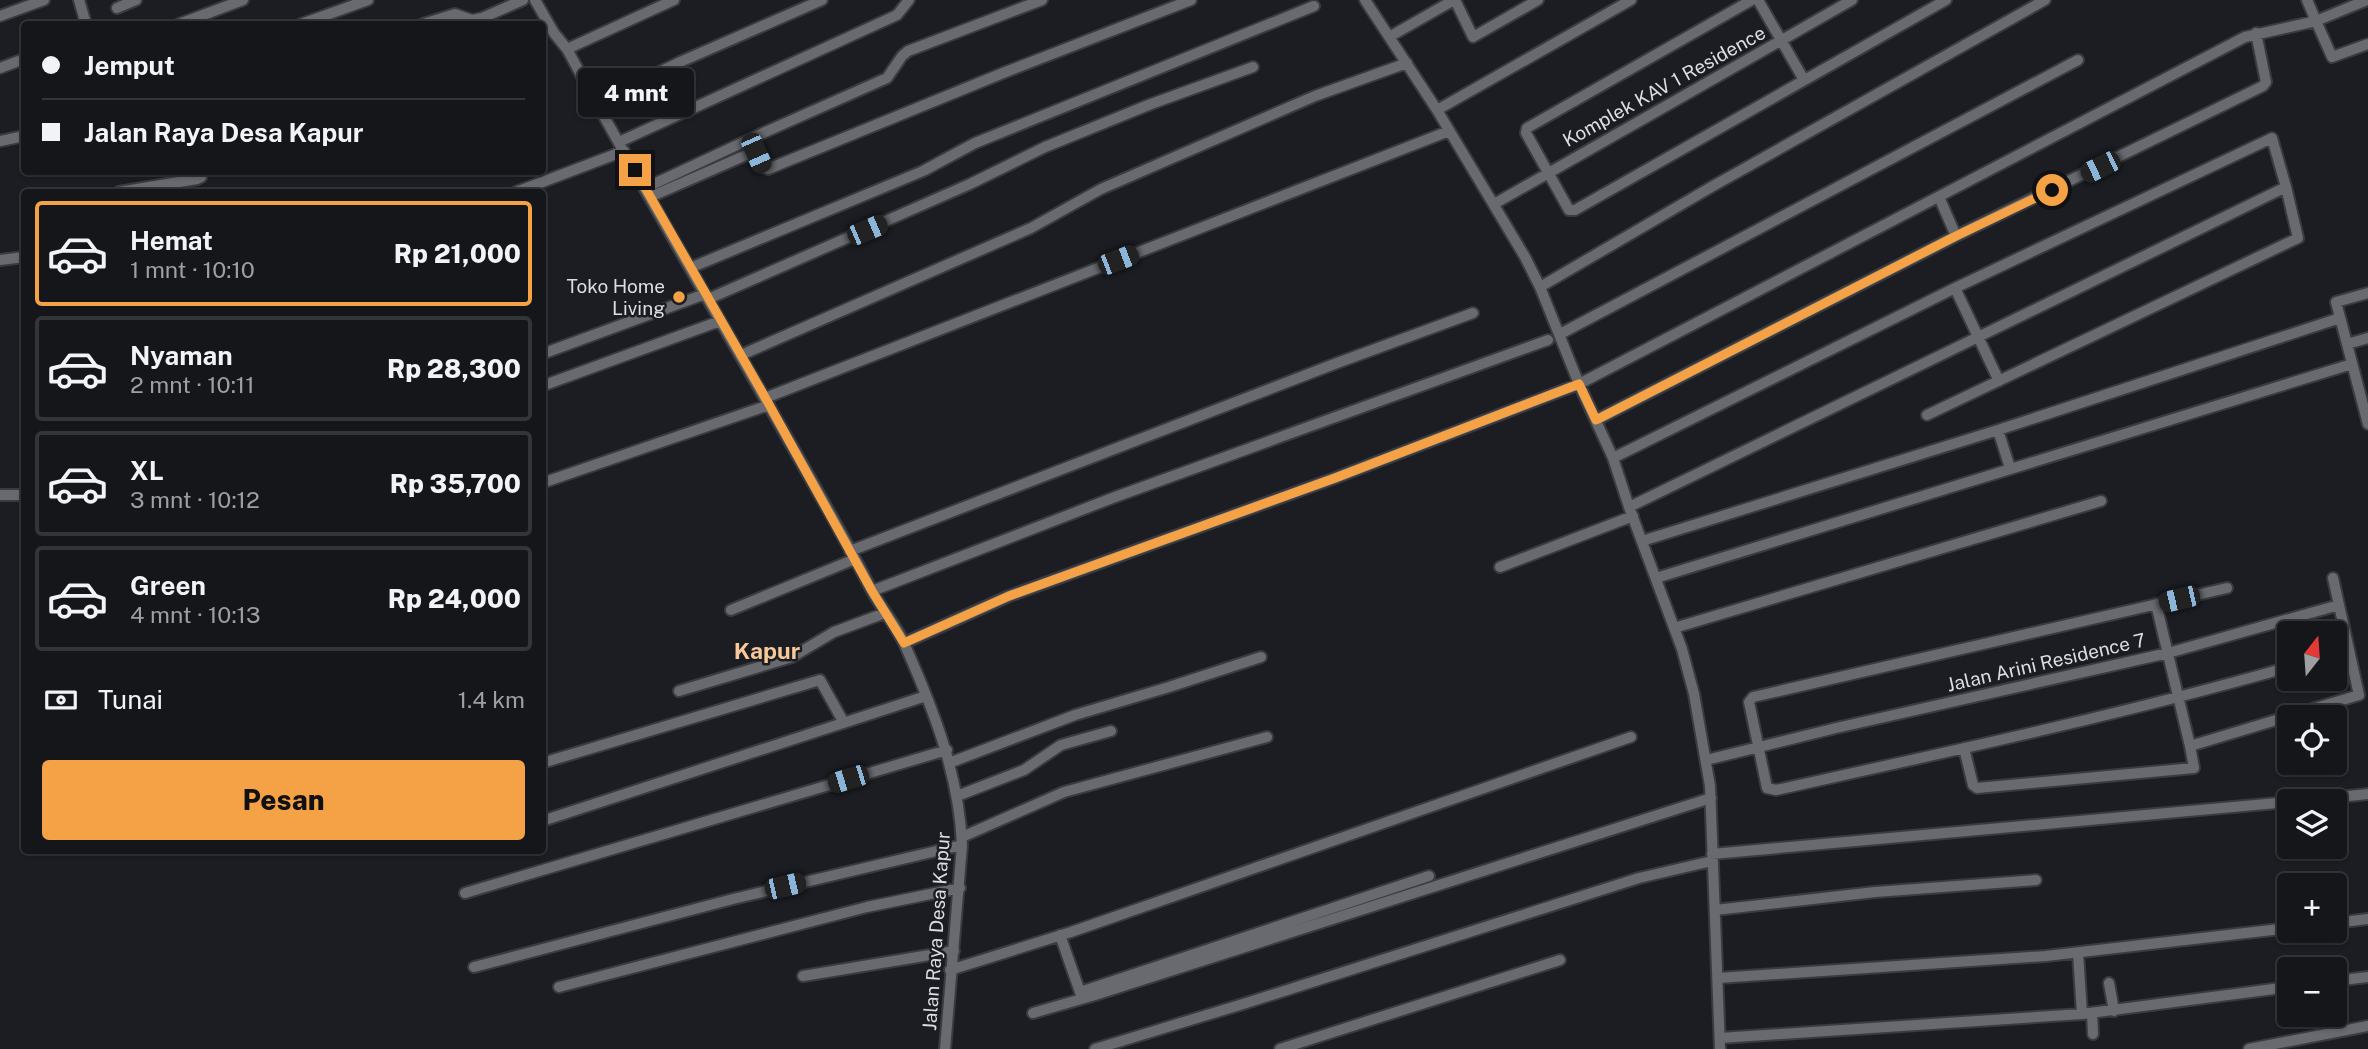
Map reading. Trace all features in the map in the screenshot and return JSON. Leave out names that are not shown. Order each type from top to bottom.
[{"type":"street","points":[[0,16],[44,0]]},
{"type":"street","points":[[79,0],[85,21]]},
{"type":"street","points":[[117,8],[136,0]]},
{"type":"street","points":[[187,21],[243,0]]},
{"type":"street","points":[[309,21],[368,0]]},
{"type":"street","points":[[433,21],[455,14],[472,20],[482,19],[523,0]]},
{"type":"street","name":"Jalan Raya Desa Kapur","points":[[536,0],[554,33],[567,49],[872,591],[904,643],[926,696],[947,750],[957,796],[962,841],[945,1049]]},
{"type":"street","points":[[567,49],[674,0]]},
{"type":"street","points":[[596,103],[680,62],[822,0]]},
{"type":"street","points":[[523,189],[622,147],[897,15],[909,0]]},
{"type":"street","points":[[648,192],[763,133],[887,78],[908,51],[1042,0]]},
{"type":"street","points":[[648,192],[750,152],[756,153],[763,167],[768,169],[1191,0]]},
{"type":"street","points":[[1366,0],[1494,204],[1540,287],[1579,384],[1613,458],[1674,628],[1694,694],[1711,798],[1720,1044],[2087,1014],[2277,989]]},
{"type":"street","points":[[1389,37],[1455,0],[1472,37],[1538,0]]},
{"type":"street","points":[[1437,110],[1631,0]]},
{"type":"street","points":[[1752,0],[1527,128],[1526,133],[1569,210],[1573,211],[1946,0]]},
{"type":"street","points":[[1758,0],[1804,80]]},
{"type":"street","name":"Komplek KAV 1 Residence","points":[[1494,204],[1852,0]]},
{"type":"street","points":[[1540,287],[1713,186],[2045,0]]},
{"type":"street","points":[[2307,0],[2332,57],[2368,44]]},
{"type":"street","points":[[904,643],[1009,596],[1335,478],[1579,384],[2256,33],[2297,27],[2367,0]]},
{"type":"street","points":[[691,268],[923,171],[975,143],[1314,6]]},
{"type":"street","points":[[546,36],[554,33]]},
{"type":"street","points":[[1596,420],[1956,236],[2265,85],[2256,33]]},
{"type":"street","points":[[0,68],[21,60]]},
{"type":"street","points":[[1560,334],[2078,60]]},
{"type":"street","points":[[741,355],[1031,228],[1101,189],[1315,96],[1407,63]]},
{"type":"street","points":[[546,354],[707,297],[970,184],[1045,147],[1253,67]]},
{"type":"street","points":[[546,482],[767,401],[1449,131]]},
{"type":"street","points":[[0,141],[21,137]]},
{"type":"street","points":[[1613,458],[1955,288],[2272,138],[2298,238],[1927,415]]},
{"type":"street","points":[[137,189],[197,179],[201,175]]},
{"type":"street","points":[[1500,567],[1631,511],[1978,336],[2286,187]]},
{"type":"street","points":[[1939,197],[1956,236]]},
{"type":"street","points":[[0,260],[21,257]]},
{"type":"street","points":[[1955,288],[1999,381]]},
{"type":"street","points":[[2368,293],[2336,302],[2352,364],[2363,384],[2368,424]]},
{"type":"street","points":[[731,610],[852,555],[1311,372],[1473,313]]},
{"type":"street","points":[[1643,541],[1998,430],[2340,318]]},
{"type":"street","points":[[546,385],[720,321]]},
{"type":"street","points":[[2347,344],[2368,338]]},
{"type":"street","points":[[872,591],[1115,497],[1548,340]]},
{"type":"street","points":[[1656,578],[2352,364]]},
{"type":"street","points":[[1998,430],[2010,468]]},
{"type":"street","points":[[0,495],[21,495]]},
{"type":"street","points":[[1674,628],[2101,501]]},
{"type":"street","points":[[2190,746],[2359,695],[2333,578]]},
{"type":"street","name":"Jalan Arini Residence 7","points":[[2227,588],[1752,697],[1749,702],[1767,788],[1776,790],[1964,748],[2179,698],[2277,670]]},
{"type":"street","points":[[1964,748],[1973,785],[1979,788],[2194,768],[2156,604]]},
{"type":"street","name":"Jalan Arini Residence 7","points":[[1706,760],[2168,653],[2339,605]]},
{"type":"street","points":[[679,691],[792,657],[834,632],[885,613]]},
{"type":"street","points":[[949,763],[1075,715],[1261,657]]},
{"type":"street","points":[[546,762],[820,680],[844,723]]},
{"type":"street","points":[[546,820],[926,696]]},
{"type":"street","points":[[957,796],[1024,770],[1061,744],[1111,731]]},
{"type":"street","points":[[474,967],[962,841],[1065,792],[1267,737]]},
{"type":"street","points":[[950,970],[1060,935],[1631,737]]},
{"type":"street","points":[[465,893],[947,750]]},
{"type":"street","points":[[2347,796],[2368,794]]},
{"type":"street","points":[[1034,1013],[1711,798]]},
{"type":"street","points":[[1095,1049],[1639,878],[1712,858],[2277,803]]},
{"type":"street","points":[[1060,935],[1080,992],[1429,876]]},
{"type":"street","points":[[1715,910],[1875,892],[2036,880]]},
{"type":"street","points":[[559,987],[867,907],[960,888]]},
{"type":"street","points":[[2347,921],[2368,919]]},
{"type":"street","points":[[1718,978],[1954,964],[2078,953],[2277,929]]},
{"type":"street","points":[[803,976],[954,951]]},
{"type":"street","points":[[2078,953],[2087,1014],[2093,1034]]},
{"type":"street","points":[[1280,1049],[1560,960]]},
{"type":"street","points":[[2347,980],[2368,978]]},
{"type":"street","points":[[2109,983],[2114,1011]]},
{"type":"street","points":[[2249,1049],[2368,1026]]},
{"type":"place","name":"Toko Home Living","points":[[679,297]]},
{"type":"district","name":"Kapur","points":[[767,651]]},
{"type":"route","points":[[635,170],[872,591],[904,643],[1009,596],[1335,478],[1579,384],[1596,420],[1956,236],[2052,190]]}]
